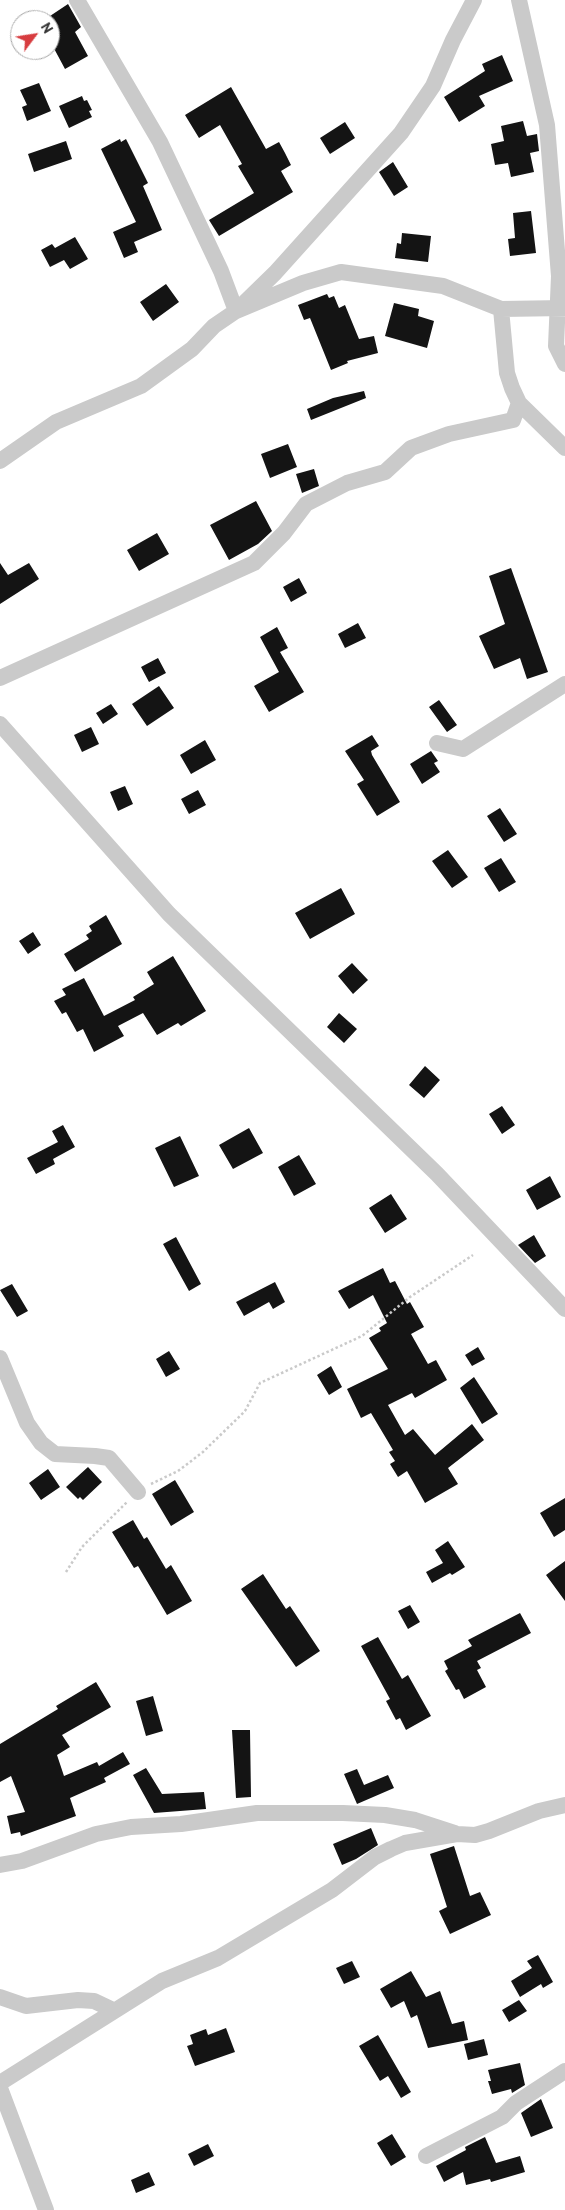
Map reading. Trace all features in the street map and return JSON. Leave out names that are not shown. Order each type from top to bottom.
[{"type":"street","points":[[77,0],[160,142],[221,271],[236,311]]},
{"type":"street","points":[[0,460],[56,422],[141,386],[192,348],[214,326],[236,311],[275,273],[401,133],[433,86],[453,40],[474,0]]},
{"type":"street","points":[[519,0],[547,125],[561,309],[556,346],[565,364]]},
{"type":"street","points":[[236,311],[303,283],[341,272],[443,286],[501,309],[561,309]]},
{"type":"street","points":[[501,309],[508,373],[519,403],[565,448]]},
{"type":"street","points":[[0,678],[254,563],[284,533],[306,504],[347,483],[385,472],[411,448],[449,434],[513,420],[519,403]]},
{"type":"street","points":[[437,743],[463,749],[565,684]]},
{"type":"street","points":[[0,724],[169,914],[437,1174],[565,1309]]},
{"type":"street","points":[[0,1358],[27,1423],[41,1443],[55,1454],[109,1458],[138,1492]]},
{"type":"street","points":[[0,2083],[162,1980],[218,1958],[332,1890],[375,1857],[391,1849],[405,1843],[457,1834],[475,1835],[490,1831],[539,1811],[565,1805]]},
{"type":"street","points":[[0,1864],[22,1861],[96,1834],[131,1827],[181,1824],[257,1813],[385,1815],[415,1820],[457,1834]]},
{"type":"street","points":[[0,1997],[26,2006],[78,2000],[94,2001],[113,2010]]},
{"type":"street","points":[[426,2156],[502,2117],[516,2103],[565,2071]]},
{"type":"street","points":[[0,2088],[46,2210]]},
{"type":"path","points":[[66,1572],[82,1547],[117,1510],[146,1486],[178,1471],[203,1452],[246,1411],[260,1384],[362,1336],[410,1297],[473,1255]]},
{"type":"building","points":[[68,4],[81,27],[75,32],[88,56],[65,69],[60,60],[59,10]]},
{"type":"building","points":[[502,55],[513,81],[479,96],[485,106],[459,122],[444,97],[485,71],[482,64]]},
{"type":"building","points":[[39,83],[51,111],[27,121],[22,107],[27,105],[20,90]]},
{"type":"building","points":[[231,87],[266,149],[279,142],[291,165],[281,171],[293,192],[219,236],[209,220],[254,193],[238,166],[242,164],[220,125],[199,138],[185,115]]},
{"type":"building","points":[[82,96],[84,101],[87,100],[92,110],[89,111],[92,117],[69,128],[59,106]]},
{"type":"building","points":[[523,121],[527,136],[537,134],[539,151],[530,153],[534,172],[511,177],[508,163],[495,165],[491,144],[504,141],[501,126]]},
{"type":"building","points":[[345,122],[355,138],[330,154],[320,138]]},
{"type":"building","points":[[120,139],[121,142],[126,139],[148,183],[143,186],[162,230],[134,242],[138,252],[124,258],[113,232],[136,222],[101,149]]},
{"type":"building","points":[[66,141],[72,159],[34,172],[28,154]]},
{"type":"building","points":[[393,162],[408,187],[394,196],[379,172]]},
{"type":"building","points":[[531,211],[536,253],[510,256],[508,239],[515,238],[513,213]]},
{"type":"building","points":[[402,233],[431,236],[428,262],[395,258],[397,243],[401,244]]},
{"type":"building","points":[[75,237],[88,259],[70,269],[64,260],[50,267],[41,250],[52,244],[55,248]]},
{"type":"building","points":[[166,284],[179,302],[153,321],[140,302]]},
{"type":"building","points":[[327,294],[329,298],[334,296],[339,308],[345,305],[359,339],[374,336],[378,353],[347,361],[348,363],[331,370],[310,318],[304,320],[298,305]]},
{"type":"building","points":[[394,303],[419,309],[418,316],[434,321],[427,348],[385,336]]},
{"type":"building","points":[[364,391],[366,398],[311,420],[307,409],[333,398]]},
{"type":"building","points":[[288,444],[297,467],[270,478],[261,454]]},
{"type":"building","points":[[314,469],[319,486],[302,493],[296,474]]},
{"type":"building","points":[[256,501],[272,531],[258,544],[229,560],[210,525]]},
{"type":"building","points":[[157,533],[169,554],[139,571],[127,550]]},
{"type":"building","points":[[0,563],[8,575],[29,563],[39,579],[0,604]]},
{"type":"building","points":[[511,568],[548,672],[527,679],[520,658],[494,669],[479,636],[505,624],[489,576]]},
{"type":"building","points":[[299,578],[307,593],[291,602],[283,587]]},
{"type":"building","points":[[358,623],[366,638],[345,648],[338,634]]},
{"type":"building","points":[[277,627],[288,648],[280,652],[304,692],[269,712],[254,686],[279,672],[260,637]]},
{"type":"building","points":[[158,658],[166,673],[149,682],[141,667]]},
{"type":"building","points":[[159,686],[174,708],[147,726],[132,704]]},
{"type":"building","points":[[439,700],[457,725],[447,732],[429,707]]},
{"type":"building","points":[[111,704],[118,714],[103,724],[96,713]]},
{"type":"building","points":[[91,727],[99,744],[82,752],[74,735]]},
{"type":"building","points":[[372,735],[379,746],[371,751],[372,755],[400,802],[377,816],[357,784],[364,780],[345,751]]},
{"type":"building","points":[[205,740],[216,760],[191,774],[180,755]]},
{"type":"building","points":[[431,751],[438,761],[434,763],[440,772],[422,784],[410,764]]},
{"type":"building","points":[[125,786],[133,804],[118,811],[110,792]]},
{"type":"building","points":[[198,790],[206,805],[189,814],[181,799]]},
{"type":"building","points":[[500,808],[517,834],[504,842],[487,816]]},
{"type":"building","points":[[448,850],[468,877],[452,888],[432,861]]},
{"type":"building","points":[[501,858],[516,882],[499,892],[484,868]]},
{"type":"building","points":[[341,888],[355,914],[310,939],[295,913]]},
{"type":"building","points":[[106,915],[122,944],[75,972],[64,954],[89,939],[86,935],[92,931],[89,926]]},
{"type":"building","points":[[33,932],[41,945],[28,954],[19,941]]},
{"type":"building","points":[[173,956],[206,1011],[181,1026],[178,1023],[157,1035],[143,1013],[118,1026],[124,1036],[94,1052],[83,1029],[77,1032],[66,1012],[62,1014],[54,1001],[66,995],[62,989],[84,978],[104,1016],[135,1000],[133,997],[154,984],[147,972]]},
{"type":"building","points":[[352,963],[368,980],[353,994],[338,976]]},
{"type":"building","points":[[339,1013],[357,1029],[344,1043],[327,1027]]},
{"type":"building","points":[[425,1066],[440,1080],[424,1098],[409,1085]]},
{"type":"building","points":[[502,1106],[515,1125],[502,1134],[489,1114]]},
{"type":"building","points":[[63,1125],[75,1147],[53,1159],[55,1164],[36,1174],[27,1158],[58,1142],[52,1131]]},
{"type":"building","points":[[249,1128],[263,1153],[233,1169],[219,1145]]},
{"type":"building","points":[[180,1136],[199,1176],[174,1187],[155,1148]]},
{"type":"building","points":[[299,1155],[316,1184],[294,1196],[278,1167]]},
{"type":"building","points":[[550,1176],[561,1197],[537,1210],[526,1190]]},
{"type":"building","points":[[391,1194],[407,1219],[385,1233],[369,1208]]},
{"type":"building","points":[[534,1235],[546,1256],[535,1263],[518,1245]]},
{"type":"building","points":[[176,1237],[201,1284],[189,1291],[163,1244]]},
{"type":"building","points":[[383,1268],[390,1283],[395,1281],[407,1304],[410,1302],[424,1327],[411,1334],[428,1364],[436,1360],[447,1380],[415,1398],[412,1393],[388,1405],[405,1435],[413,1429],[435,1455],[472,1424],[484,1440],[448,1468],[458,1484],[425,1503],[407,1471],[398,1477],[390,1464],[395,1461],[389,1452],[393,1450],[371,1413],[361,1418],[347,1389],[388,1369],[369,1338],[381,1331],[379,1328],[387,1323],[373,1295],[349,1309],[338,1291]]},
{"type":"building","points":[[275,1282],[285,1302],[273,1309],[269,1302],[244,1316],[236,1302]]},
{"type":"building","points":[[12,1284],[28,1311],[17,1317],[0,1290]]},
{"type":"building","points":[[478,1347],[485,1359],[472,1366],[465,1355]]},
{"type":"building","points":[[169,1351],[180,1369],[166,1377],[156,1359]]},
{"type":"building","points":[[331,1366],[342,1387],[329,1395],[317,1375]]},
{"type":"building","points":[[474,1377],[498,1414],[482,1424],[460,1388]]},
{"type":"building","points":[[88,1467],[102,1482],[83,1500],[80,1497],[78,1499],[66,1487]]},
{"type":"building","points":[[48,1469],[60,1487],[41,1500],[29,1483]]},
{"type":"building","points":[[175,1480],[194,1512],[171,1526],[152,1494]]},
{"type":"building","points":[[565,1498],[565,1530],[554,1537],[540,1513]]},
{"type":"building","points":[[133,1520],[144,1539],[147,1537],[166,1569],[171,1565],[192,1601],[167,1615],[138,1566],[134,1568],[112,1532]]},
{"type":"building","points":[[448,1541],[465,1567],[452,1575],[450,1573],[432,1583],[426,1572],[443,1563],[435,1550]]},
{"type":"building","points":[[565,1561],[565,1601],[546,1575]]},
{"type":"building","points":[[263,1574],[286,1609],[290,1606],[320,1651],[296,1667],[241,1589]]},
{"type":"building","points":[[410,1605],[420,1622],[408,1629],[398,1611]]},
{"type":"building","points":[[520,1613],[531,1633],[477,1661],[481,1668],[477,1670],[486,1687],[464,1699],[459,1689],[456,1690],[445,1671],[448,1669],[444,1661],[472,1646],[468,1640]]},
{"type":"building","points":[[378,1637],[402,1679],[408,1675],[431,1716],[406,1730],[400,1718],[396,1720],[386,1701],[390,1699],[361,1646]]},
{"type":"building","points":[[96,1682],[111,1707],[62,1735],[70,1747],[57,1755],[64,1776],[97,1762],[99,1766],[123,1752],[130,1764],[104,1778],[106,1782],[70,1798],[76,1816],[21,1836],[20,1832],[11,1834],[7,1816],[25,1812],[11,1776],[0,1782],[0,1744],[58,1709],[56,1706]]},
{"type":"building","points":[[153,1696],[163,1731],[146,1736],[136,1701]]},
{"type":"building","points":[[232,1730],[250,1730],[251,1797],[236,1798]]},
{"type":"building","points":[[146,1768],[162,1794],[204,1792],[206,1809],[154,1813],[133,1775]]},
{"type":"building","points":[[357,1769],[364,1785],[388,1775],[394,1788],[357,1804],[344,1774]]},
{"type":"building","points":[[371,1828],[378,1845],[356,1859],[342,1865],[333,1844]]},
{"type":"building","points":[[454,1846],[470,1896],[480,1892],[491,1915],[450,1934],[439,1911],[447,1907],[430,1854]]},
{"type":"building","points":[[538,1955],[553,1982],[543,1988],[541,1984],[520,1997],[511,1981],[532,1968],[527,1961]]},
{"type":"building","points":[[352,1961],[360,1977],[344,1984],[336,1968]]},
{"type":"building","points":[[411,1971],[426,1997],[440,1991],[452,2024],[464,2021],[468,2040],[428,2048],[417,2015],[411,2018],[404,2001],[391,2008],[380,1989]]},
{"type":"building","points":[[519,2000],[527,2011],[509,2022],[502,2010]]},
{"type":"building","points":[[226,2028],[235,2052],[195,2066],[187,2046],[193,2044],[190,2035],[206,2029],[208,2035]]},
{"type":"building","points":[[378,2035],[411,2092],[401,2098],[388,2076],[380,2081],[359,2046]]},
{"type":"building","points":[[484,2039],[488,2055],[468,2060],[464,2044]]},
{"type":"building","points":[[520,2063],[525,2085],[512,2093],[511,2089],[492,2094],[488,2081],[491,2081],[488,2070]]},
{"type":"building","points":[[541,2099],[553,2128],[531,2137],[521,2113]]},
{"type":"building","points":[[392,2134],[406,2157],[391,2166],[377,2143]]},
{"type":"building","points":[[485,2137],[496,2163],[520,2156],[525,2172],[491,2182],[490,2179],[466,2185],[463,2172],[444,2182],[436,2166],[466,2150],[465,2147]]},
{"type":"building","points":[[208,2144],[214,2156],[194,2166],[188,2154]]},
{"type":"building","points":[[149,2172],[155,2185],[136,2193],[131,2180]]}]
